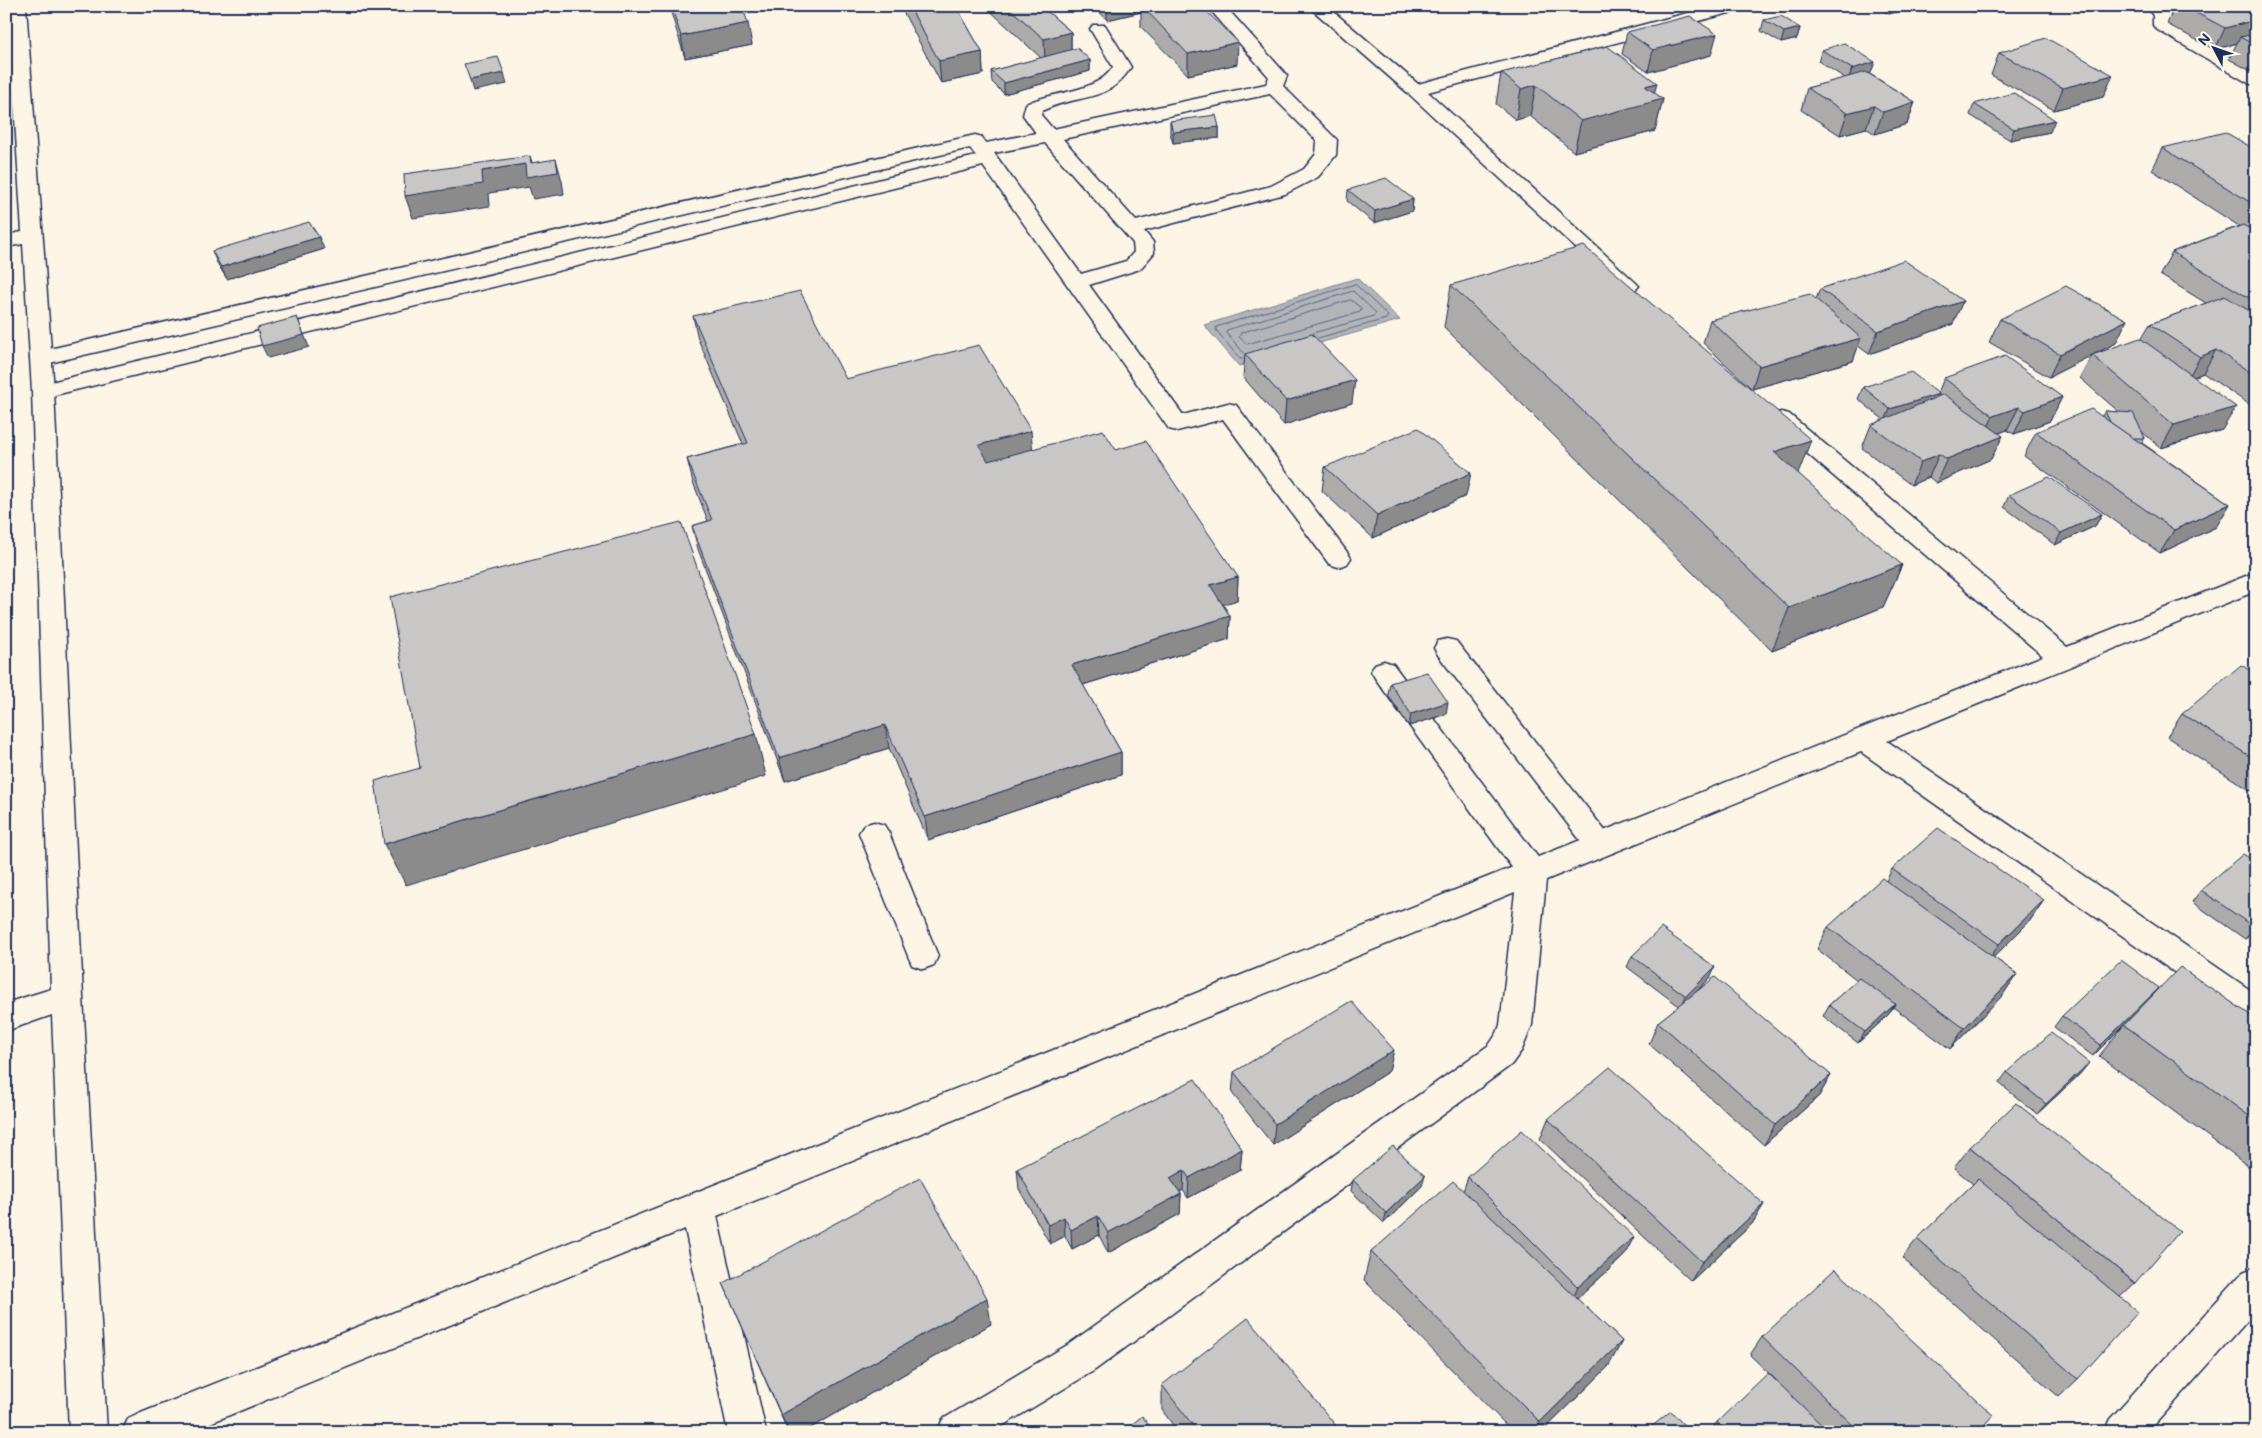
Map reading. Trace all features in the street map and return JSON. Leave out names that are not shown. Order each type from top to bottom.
[{"type":"street","points":[[17,6],[43,391],[67,997],[88,1432]]},
{"type":"street","points":[[1215,6],[1278,76],[1274,87]]},
{"type":"street","points":[[1316,6],[1415,90],[1643,299]]},
{"type":"street","points":[[1415,90],[1735,6]]},
{"type":"street","points":[[2155,6],[2162,16],[2162,26],[2256,80]]},
{"type":"street","points":[[1078,282],[1133,265],[1144,253],[1143,242],[1132,228],[1048,135],[1032,114],[1033,108],[1043,101],[1096,89],[1119,76],[1122,66],[1099,29]]},
{"type":"street","points":[[41,358],[1048,135],[1249,94],[1274,87]]},
{"type":"street","points":[[1132,228],[1278,190],[1311,173],[1326,155],[1327,140],[1274,87]]},
{"type":"street","points":[[982,150],[1078,282],[1177,424],[1228,410],[1338,558]]},
{"type":"street","points":[[43,391],[982,150]]},
{"type":"street","points":[[6,241],[33,236]]},
{"type":"street","points":[[1769,409],[2064,659]]},
{"type":"street","points":[[141,1432],[2256,581]]},
{"type":"street","points":[[1446,648],[1600,845]]},
{"type":"street","points":[[956,1432],[1082,1357],[1500,1055],[1511,1040],[1516,1025],[1532,872],[1384,671]]},
{"type":"street","points":[[1864,740],[2256,1012]]},
{"type":"street","points":[[874,833],[923,956]]},
{"type":"street","points":[[6,1017],[67,997]]},
{"type":"street","points":[[698,1207],[747,1432]]},
{"type":"street","points":[[2124,1432],[2256,1284]]},
{"type":"water","points":[[1357,278],[1400,320],[1239,366],[1204,325]]},
{"type":"building","points":[[671,6],[742,6],[748,23],[681,36]]},
{"type":"building","points":[[909,6],[956,6],[982,52],[939,61]]},
{"type":"building","points":[[1007,6],[1041,6],[1071,32],[1044,39]]},
{"type":"building","points":[[1104,6],[1118,6],[1107,9]]},
{"type":"building","points":[[1142,6],[1201,6],[1238,42],[1188,54]]},
{"type":"building","points":[[2183,6],[2256,6],[2256,20],[2225,28]]},
{"type":"building","points":[[1690,16],[1717,34],[1653,50],[1627,32]]},
{"type":"building","points":[[1781,16],[1800,28],[1784,32],[1764,20]]},
{"type":"building","points":[[2256,34],[2256,46],[2240,37]]},
{"type":"building","points":[[2046,38],[2113,75],[2063,88],[1999,53]]},
{"type":"building","points":[[1844,43],[1875,62],[1852,69],[1822,50]]},
{"type":"building","points":[[1607,46],[1657,83],[1645,86],[1663,99],[1581,121],[1536,85],[1521,89],[1501,73]]},
{"type":"building","points":[[1077,48],[1090,60],[1004,83],[991,71]]},
{"type":"building","points":[[498,57],[504,73],[470,80],[464,64]]},
{"type":"building","points":[[1866,72],[1915,102],[1883,112],[1874,106],[1847,113],[1807,88]]},
{"type":"building","points":[[2014,93],[2055,120],[2014,129],[1974,104]]},
{"type":"building","points":[[1216,115],[1219,127],[1173,132],[1170,121]]},
{"type":"building","points":[[2225,132],[2256,150],[2256,206],[2163,148]]},
{"type":"building","points":[[530,156],[531,163],[556,159],[558,172],[526,177],[525,164],[482,171],[483,184],[405,196],[404,174]]},
{"type":"building","points":[[1386,178],[1413,199],[1375,211],[1348,190]]},
{"type":"building","points":[[309,222],[319,237],[221,267],[212,251]]},
{"type":"building","points":[[2243,225],[2256,232],[2256,302],[2172,252]]},
{"type":"building","points":[[1584,246],[1811,440],[1774,452],[1902,565],[1789,608],[1451,285]]},
{"type":"building","points":[[1904,260],[1963,301],[1878,331],[1820,289]]},
{"type":"building","points":[[2066,286],[2127,320],[2060,354],[2000,319]]},
{"type":"building","points":[[800,291],[846,379],[979,345],[1031,431],[979,445],[988,461],[1103,430],[1116,450],[1146,441],[1238,577],[1210,585],[1230,616],[1072,665],[1121,752],[925,817],[885,725],[779,758],[692,526],[712,520],[687,459],[748,443],[693,316]]},
{"type":"building","points":[[1810,294],[1861,338],[1759,366],[1710,320]]},
{"type":"building","points":[[2225,296],[2256,315],[2256,376],[2216,350],[2200,357],[2150,324]]},
{"type":"building","points":[[297,317],[304,335],[262,346],[257,328]]},
{"type":"building","points":[[1312,334],[1355,380],[1286,401],[1245,354]]},
{"type":"building","points":[[2140,338],[2236,407],[2174,425],[2092,355]]},
{"type":"building","points":[[2005,356],[2062,397],[2025,411],[2019,407],[1993,416],[1944,378]]},
{"type":"building","points":[[1911,372],[1939,394],[1890,409],[1863,387]]},
{"type":"building","points":[[1944,394],[2003,436],[1947,459],[1939,454],[1921,462],[1871,425]]},
{"type":"building","points":[[2091,409],[2230,504],[2174,530],[2036,432]]},
{"type":"building","points":[[2105,411],[2133,413],[2145,438],[2133,438],[2110,422]]},
{"type":"building","points":[[1418,428],[1471,473],[1377,515],[1325,467]]},
{"type":"building","points":[[2049,477],[2102,514],[2061,533],[2009,495]]},
{"type":"building","points":[[681,522],[756,734],[384,844],[375,781],[420,768],[390,597]]},
{"type":"building","points":[[2241,665],[2256,674],[2256,760],[2182,714]]},
{"type":"building","points":[[1427,672],[1448,702],[1411,714],[1390,683]]},
{"type":"building","points":[[1938,828],[2044,900],[1999,944],[1892,869]]},
{"type":"building","points":[[2243,854],[2256,862],[2255,928],[2201,890]]},
{"type":"building","points":[[1882,878],[2017,974],[1964,1028],[1828,927]]},
{"type":"building","points":[[1661,928],[1715,967],[1686,996],[1632,956]]},
{"type":"building","points":[[2121,960],[2159,988],[2101,1045],[2062,1016]]},
{"type":"building","points":[[2180,967],[2256,1019],[2256,1121],[2124,1025]]},
{"type":"building","points":[[1715,977],[1831,1075],[1775,1125],[1658,1022]]},
{"type":"building","points":[[1859,978],[1895,1004],[1865,1032],[1829,1005]]},
{"type":"building","points":[[1351,1001],[1394,1050],[1275,1124],[1234,1072]]},
{"type":"building","points":[[2051,1033],[2089,1063],[2046,1104],[2007,1072]]},
{"type":"building","points":[[1610,1067],[1764,1204],[1702,1262],[1548,1119]]},
{"type":"building","points":[[1195,1079],[1242,1149],[1189,1178],[1184,1170],[1170,1178],[1181,1194],[1108,1233],[1098,1216],[1071,1230],[1064,1217],[1048,1225],[1017,1169]]},
{"type":"building","points":[[2016,1103],[2180,1231],[2135,1283],[1970,1147]]},
{"type":"building","points":[[1522,1130],[1634,1237],[1578,1287],[1468,1177]]},
{"type":"building","points":[[1393,1146],[1425,1176],[1386,1213],[1353,1180]]},
{"type":"building","points":[[920,1178],[987,1298],[781,1415],[723,1283]]},
{"type":"building","points":[[1978,1179],[2138,1312],[2078,1379],[1917,1239]]},
{"type":"building","points":[[1453,1181],[1622,1341],[1540,1422],[1371,1252]]},
{"type":"building","points":[[1835,1269],[1993,1415],[1978,1432],[1860,1432],[1762,1337]]},
{"type":"building","points":[[1248,1318],[1341,1432],[1198,1432],[1162,1385]]},
{"type":"building","points":[[1768,1373],[1829,1432],[1728,1432],[1717,1422]]},
{"type":"building","points":[[1671,1411],[1690,1432],[1645,1432]]},
{"type":"building","points":[[1142,1416],[1154,1432],[1123,1432]]}]
